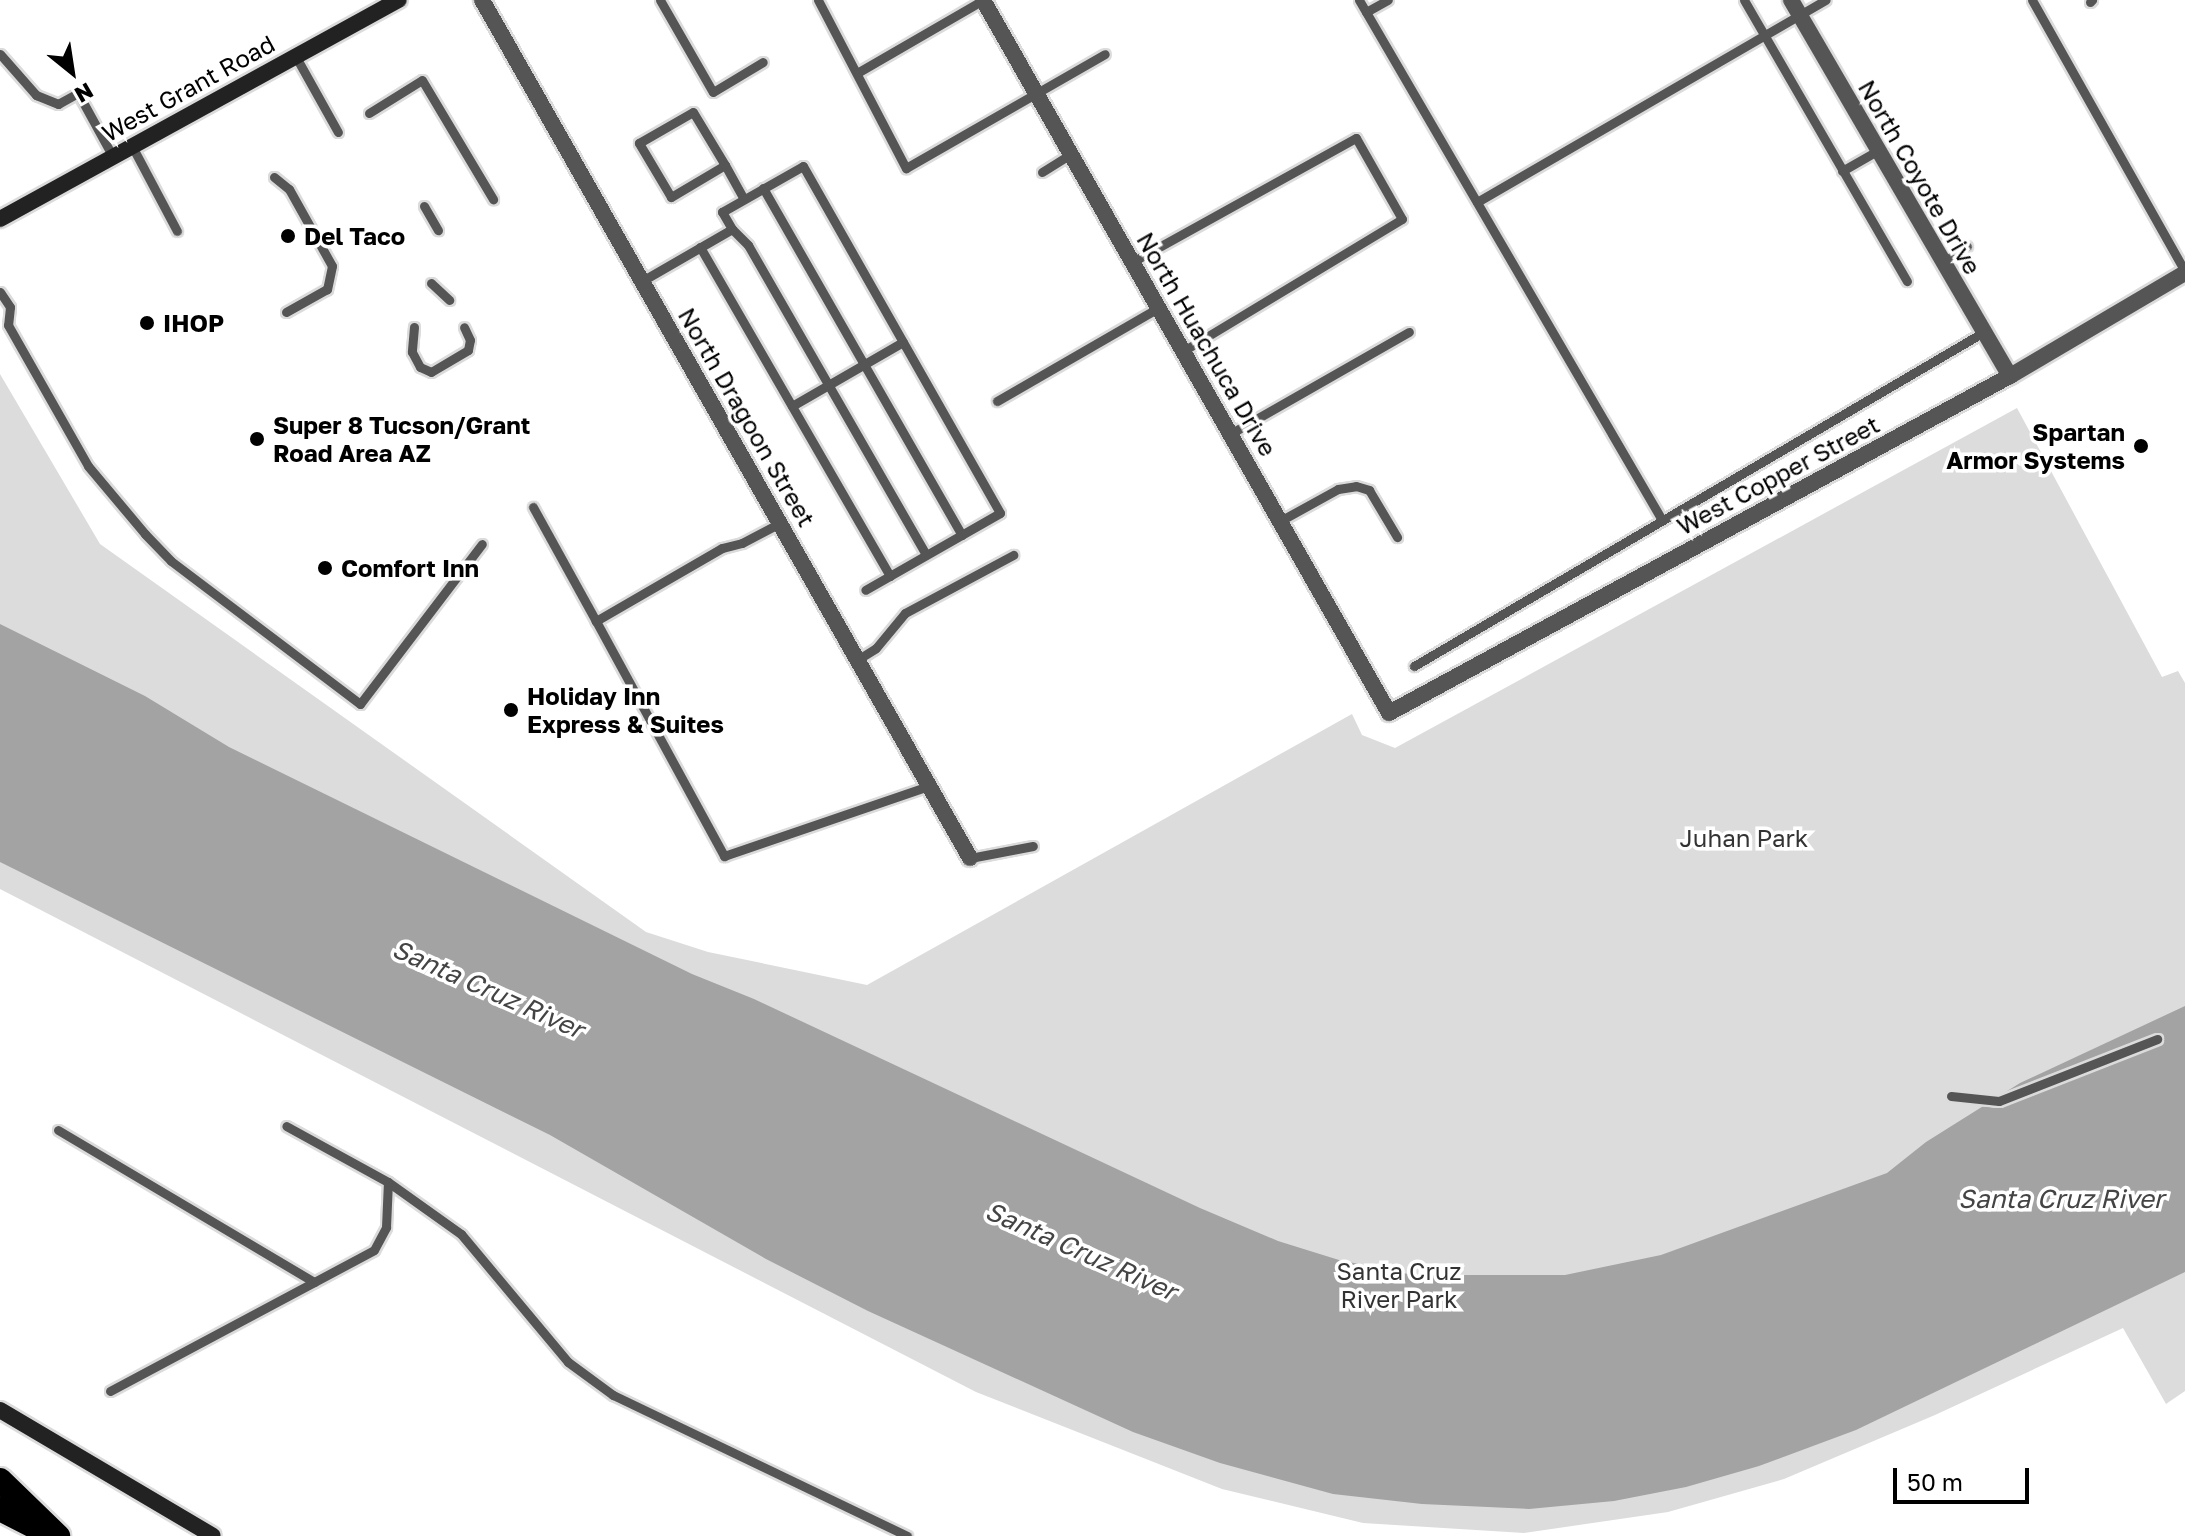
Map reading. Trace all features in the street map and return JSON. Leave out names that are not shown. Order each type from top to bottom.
[{"type":"highway","points":[[0,1480],[55,1536]]},
{"type":"highway","points":[[0,1509],[55,1536]]},
{"type":"main road","name":"West Grant Road","points":[[0,219],[399,0]]},
{"type":"main road","points":[[0,1410],[213,1536]]},
{"type":"street","name":"North Dragoon Street","points":[[482,0],[970,858]]},
{"type":"street","name":"North Huachuca Drive","points":[[983,0],[1389,713]]},
{"type":"street","name":"North Coyote Drive","points":[[1791,0],[1982,333],[2010,376]]},
{"type":"street","name":"West Copper Street","points":[[1389,713],[2010,376],[2185,273]]},
{"type":"lane","points":[[660,0],[713,92],[763,62]]},
{"type":"lane","points":[[818,0],[906,168],[1105,54]]},
{"type":"lane","points":[[857,73],[983,0]]},
{"type":"lane","points":[[1359,0],[1662,520]]},
{"type":"lane","points":[[1366,12],[1388,0]]},
{"type":"lane","points":[[1744,0],[1907,281]]},
{"type":"lane","points":[[1477,202],[1826,0]]},
{"type":"lane","points":[[2032,0],[2185,273]]},
{"type":"lane","points":[[0,54],[36,95],[58,104],[78,93],[113,157]]},
{"type":"lane","points":[[296,57],[338,132]]},
{"type":"lane","points":[[369,113],[422,80],[493,199]]},
{"type":"lane","points":[[725,165],[671,197],[639,143],[693,112],[725,165],[744,199]]},
{"type":"lane","points":[[1132,262],[1356,138],[1402,219],[1183,351]]},
{"type":"lane","points":[[132,146],[177,231]]},
{"type":"lane","points":[[1842,171],[1877,151]]},
{"type":"lane","points":[[1042,172],[1071,154]]},
{"type":"lane","points":[[865,590],[1000,513],[803,166],[722,212],[732,229],[748,245],[926,555]]},
{"type":"lane","points":[[274,177],[289,189],[332,266],[327,289],[286,312]]},
{"type":"lane","points":[[763,188],[962,535]]},
{"type":"lane","points":[[424,206],[438,230]]},
{"type":"lane","points":[[642,281],[732,229]]},
{"type":"lane","points":[[1942,263],[1967,246]]},
{"type":"lane","points":[[700,247],[890,576]]},
{"type":"lane","points":[[431,283],[449,300]]},
{"type":"lane","points":[[0,292],[10,307],[4,323],[88,466],[145,534],[171,561],[360,704],[482,544]]},
{"type":"lane","points":[[997,401],[1158,308]]},
{"type":"lane","points":[[414,327],[412,352],[420,367],[431,372],[468,350],[470,340],[464,327]]},
{"type":"lane","points":[[1230,434],[1409,332]]},
{"type":"lane","points":[[1414,666],[1982,333]]},
{"type":"lane","points":[[792,406],[903,342]]},
{"type":"lane","points":[[1280,521],[1338,489],[1356,486],[1369,490],[1397,537]]},
{"type":"lane","points":[[533,507],[724,856],[929,786]]},
{"type":"lane","points":[[596,621],[722,548],[742,543],[780,523]]},
{"type":"lane","points":[[857,660],[876,648],[905,613],[1013,555]]},
{"type":"lane","points":[[970,858],[1033,846]]},
{"type":"lane","points":[[1951,1096],[1999,1101],[2157,1039]]},
{"type":"lane","points":[[286,1126],[388,1182],[461,1234],[568,1362],[613,1395],[907,1536]]},
{"type":"lane","points":[[58,1130],[314,1282]]},
{"type":"lane","points":[[110,1391],[374,1250],[386,1227],[388,1182]]},
{"type":"green space","name":"Santa Cruz River Park","points":[[0,374],[100,544],[646,932],[708,952],[867,985],[1352,714],[1362,735],[1395,748],[2017,408],[2162,677],[2178,671],[2185,683],[2185,1391],[2166,1404],[2123,1328],[1935,1415],[1784,1479],[1668,1512],[1524,1533],[1363,1523],[1222,1489],[976,1392],[0,889]]},
{"type":"water","name":"Santa Cruz River","points":[[0,624],[145,696],[229,747],[692,974],[754,999],[1200,1208],[1278,1241],[1339,1260],[1413,1275],[1565,1275],[1661,1255],[1887,1173],[1926,1142],[2020,1083],[2185,1006],[2185,1272],[1856,1430],[1759,1466],[1686,1487],[1614,1501],[1529,1509],[1422,1504],[1333,1494],[1220,1463],[1133,1432],[868,1311],[766,1259],[550,1135],[0,862]]},
{"type":"place","name":"Del Taco","points":[[288,236]]},
{"type":"place","name":"IHOP","points":[[147,323]]},
{"type":"place","name":"Super 8 Tucson/Grant Road Area AZ","points":[[257,439]]},
{"type":"place","name":"Spartan Armor Systems","points":[[2141,446]]},
{"type":"place","name":"Comfort Inn","points":[[325,568]]},
{"type":"place","name":"Holiday Inn Express & Suites","points":[[511,710]]},
{"type":"park label","name":"Juhan Park","points":[[1744,838]]}]
